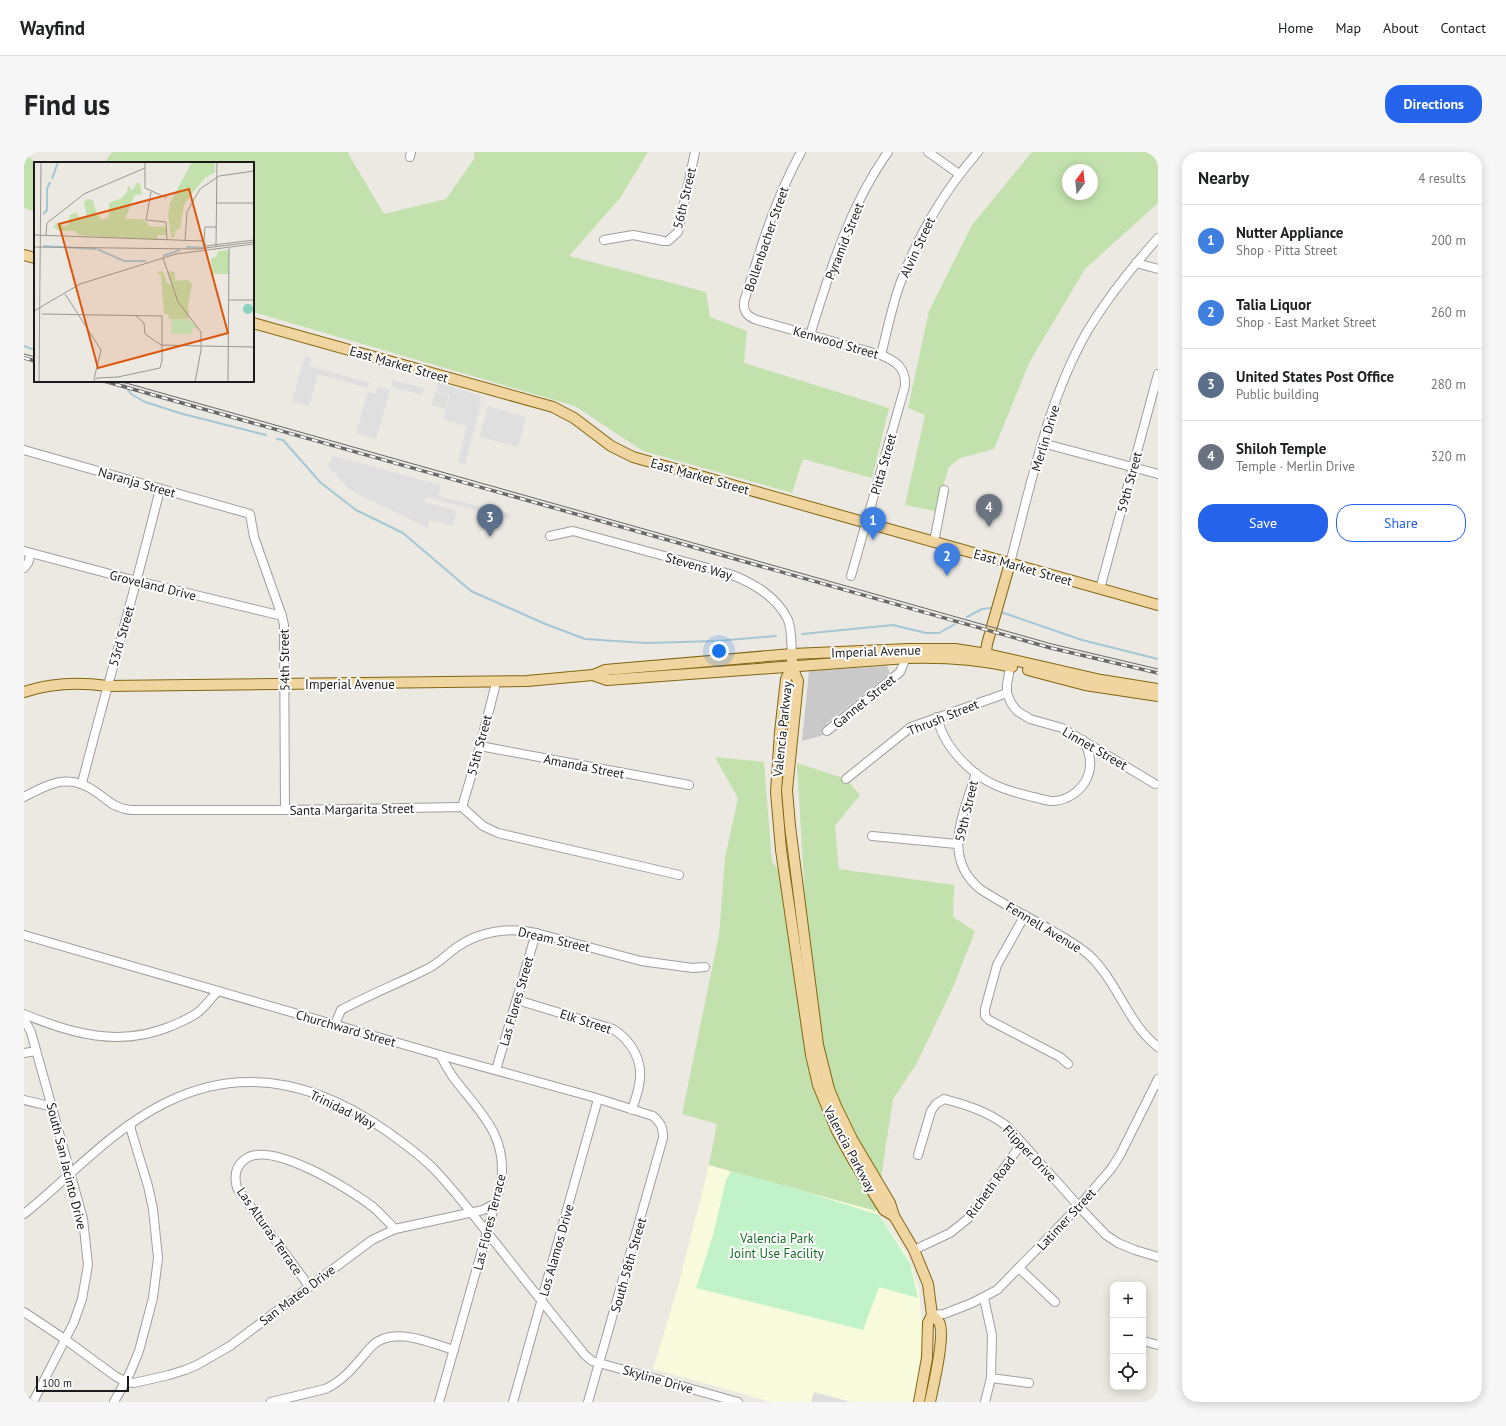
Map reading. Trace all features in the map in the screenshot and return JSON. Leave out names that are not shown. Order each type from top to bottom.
[{"type":"main road","points":[[24,255],[34,258]]},
{"type":"main road","name":"East Market Street","points":[[254,324],[546,405],[568,414],[611,446],[633,457],[1158,605]]},
{"type":"main road","name":"Merlin Drive","points":[[986,658],[987,644],[1010,563]]},
{"type":"main road","name":"Imperial Avenue","points":[[593,675],[607,680],[792,667],[908,653]]},
{"type":"main road","name":"Imperial Avenue","points":[[24,692],[38,687],[88,683],[107,686],[496,683],[593,675],[605,670],[792,654],[908,653],[929,657],[986,658],[1101,680],[1158,689]]},
{"type":"main road","name":"Stevens Way","points":[[792,654],[792,667]]},
{"type":"main road","name":"Imperial Avenue","points":[[1011,663],[1085,684],[1158,696]]},
{"type":"main road","name":"Valencia Parkway","points":[[792,667],[786,679],[780,732],[776,792],[781,850],[811,1055],[818,1085],[838,1131],[852,1158],[884,1210],[894,1216],[914,1250],[928,1284],[932,1315],[928,1323],[927,1358],[919,1402]]},
{"type":"main road","name":"Imperial Avenue","points":[[24,698],[40,693],[88,690],[107,686]]},
{"type":"main road","name":"Valencia Parkway","points":[[930,1402],[939,1361],[940,1334],[939,1322],[932,1315]]},
{"type":"street","name":"56th Street","points":[[604,240],[633,235],[668,241],[678,232],[695,152]]},
{"type":"street","name":"Bollenbacher Street","points":[[760,321],[748,316],[745,311],[744,302],[772,214],[800,152]]},
{"type":"street","name":"Pyramid Street","points":[[810,335],[832,263],[855,209],[879,165],[888,152]]},
{"type":"street","points":[[928,152],[959,174]]},
{"type":"street","name":"Alvin Street","points":[[881,355],[900,284],[922,233],[940,201],[959,174],[978,152]]},
{"type":"street","name":"Merlin Drive","points":[[1010,563],[1042,443],[1067,372],[1088,331],[1136,263],[1158,238]]},
{"type":"street","points":[[1136,263],[1158,269]]},
{"type":"street","name":"Kenwood Street","points":[[760,321],[892,359],[898,363],[904,375]]},
{"type":"street","name":"59th Street","points":[[1100,589],[1158,374]]},
{"type":"street","name":"Pitta Street","points":[[851,576],[905,386],[904,375]]},
{"type":"street","points":[[1042,443],[1158,474]]},
{"type":"street","name":"Naranja Street","points":[[24,450],[250,514]]},
{"type":"street","name":"53rd Street","points":[[82,783],[107,686],[138,581],[160,489]]},
{"type":"street","points":[[934,542],[944,490]]},
{"type":"street","name":"54th Street","points":[[250,514],[254,538],[282,616],[284,626],[285,810]]},
{"type":"street","name":"Stevens Way","points":[[550,536],[574,531],[730,574],[755,585],[778,603],[788,620],[792,654]]},
{"type":"street","points":[[24,568],[28,562],[27,552]]},
{"type":"street","name":"Groveland Drive","points":[[27,552],[282,616]]},
{"type":"street","name":"Gannet Street","points":[[827,731],[900,672],[908,653]]},
{"type":"street","points":[[1008,693],[1011,663]]},
{"type":"street","name":"55th Street","points":[[462,807],[480,746],[496,683]]},
{"type":"street","name":"Thrush Street","points":[[846,779],[911,727],[1008,693]]},
{"type":"street","name":"Linnet Street","points":[[1008,693],[1011,703],[1021,714],[1030,719],[1062,728],[1156,784]]},
{"type":"street","points":[[937,717],[941,731],[949,745],[960,759],[976,773],[995,785],[1011,791],[1048,800],[1064,799],[1074,794],[1082,786],[1089,771],[1090,755],[1083,740]]},
{"type":"street","name":"Amanda Street","points":[[480,746],[688,785]]},
{"type":"street","name":"59th Street","points":[[965,872],[959,859],[957,844],[959,828],[976,773]]},
{"type":"street","points":[[24,798],[50,784],[66,782],[82,783]]},
{"type":"street","name":"Santa Margarita Street","points":[[82,783],[95,791],[110,804],[120,809],[131,810],[285,810],[462,807]]},
{"type":"street","points":[[462,807],[483,826],[498,833],[679,875]]},
{"type":"street","points":[[872,836],[957,844]]},
{"type":"street","name":"Fennell Avenue","points":[[965,872],[971,881],[980,889],[1074,943],[1090,956],[1104,971],[1141,1032],[1158,1048]]},
{"type":"street","points":[[1025,915],[997,964],[985,1009],[985,1016],[988,1020],[1060,1057],[1068,1064]]},
{"type":"street","name":"Dream Street","points":[[335,1024],[341,1010],[430,968],[458,946],[491,932],[520,930],[536,932],[641,961],[693,968],[705,967]]},
{"type":"street","name":"Las Flores Street","points":[[496,1070],[518,1000],[536,932]]},
{"type":"street","name":"Churchward Street","points":[[24,936],[598,1099],[653,1116],[659,1120],[663,1127]]},
{"type":"street","points":[[24,1014],[86,1035],[118,1038],[137,1036],[155,1033],[177,1024],[197,1013],[218,991]]},
{"type":"street","name":"Elk Street","points":[[518,1000],[613,1029],[623,1036],[635,1053],[640,1072],[639,1085],[632,1110]]},
{"type":"street","name":"South San Jacinto Drive","points":[[24,1018],[31,1032],[83,1219],[88,1265],[82,1299],[66,1340],[33,1402]]},
{"type":"street","points":[[24,1053],[36,1051]]},
{"type":"street","name":"Las Flores Terrace","points":[[440,1055],[451,1075],[488,1122],[496,1136],[501,1151],[502,1167],[501,1182],[440,1402]]},
{"type":"street","name":"Latimer Street","points":[[932,1315],[944,1314],[984,1298],[997,1290],[1079,1206],[1111,1169],[1120,1155],[1158,1079]]},
{"type":"street","name":"Trinidad Way","points":[[24,1214],[105,1142],[167,1102],[207,1088],[243,1082],[272,1083],[292,1086],[318,1094],[355,1112],[412,1149],[433,1169],[471,1212],[541,1301],[586,1355],[592,1361],[600,1363]]},
{"type":"street","name":"Los Alamos Drive","points":[[513,1402],[598,1099]]},
{"type":"street","name":"Flipper Drive","points":[[918,1155],[930,1111],[936,1104],[944,1099],[984,1112],[1008,1128],[1021,1144],[1106,1235],[1118,1243],[1135,1250],[1158,1256]]},
{"type":"street","points":[[24,1100],[53,1107]]},
{"type":"street","points":[[114,1402],[126,1382],[139,1351],[153,1298],[158,1258],[148,1186],[131,1130],[131,1124]]},
{"type":"street","name":"South 58th Street","points":[[588,1402],[663,1138],[663,1127]]},
{"type":"street","name":"Richeth Road","points":[[914,1250],[950,1233],[970,1217],[1021,1144]]},
{"type":"street","name":"Las Alturas Terrace","points":[[309,1286],[237,1188],[236,1174],[239,1165],[246,1158],[254,1154],[266,1154],[313,1170],[343,1187],[374,1208],[395,1229]]},
{"type":"street","name":"San Mateo Drive","points":[[126,1382],[134,1383],[169,1375],[197,1365],[230,1346],[372,1240],[395,1229],[483,1210],[494,1204]]},
{"type":"street","points":[[1019,1268],[1056,1302]]},
{"type":"street","points":[[984,1298],[992,1335],[991,1378],[985,1402]]},
{"type":"street","points":[[24,1312],[66,1340],[115,1376],[126,1382]]},
{"type":"street","points":[[271,1402],[333,1386],[346,1376],[371,1347],[387,1338],[395,1336],[411,1337],[454,1350]]},
{"type":"street","points":[[1146,1342],[1158,1345]]},
{"type":"street","name":"Skyline Drive","points":[[600,1363],[738,1402]]},
{"type":"street","points":[[991,1378],[1029,1383]]},
{"type":"street","points":[[24,1400],[28,1402]]},
{"type":"shaded area","points":[[305,356],[311,358],[309,366],[370,383],[368,388],[318,374],[309,406],[292,401]]},
{"type":"shaded area","points":[[393,380],[424,388],[422,395],[391,387]]},
{"type":"shaded area","points":[[438,383],[479,395],[481,397],[479,403],[481,404],[465,464],[458,462],[467,426],[443,419],[450,395],[436,391]]},
{"type":"shaded area","points":[[378,386],[390,390],[376,439],[356,433],[368,392],[375,394]]},
{"type":"shaded area","points":[[435,392],[449,396],[445,409],[432,405]]},
{"type":"shaded area","points":[[488,406],[526,417],[518,447],[480,437]]},
{"type":"shaded area","points":[[333,456],[441,485],[438,496],[511,514],[509,519],[426,497],[424,502],[456,510],[453,526],[429,520],[428,528],[359,495],[348,488],[328,466]]},
{"type":"shaded area","points":[[887,666],[890,673],[826,724],[828,734],[802,741],[809,671]]},
{"type":"shaded area","points":[[709,1165],[876,1211],[907,1254],[919,1290],[923,1338],[915,1392],[912,1402],[772,1402],[653,1369],[679,1283]]},
{"type":"shaded area","points":[[814,1392],[851,1402],[811,1402]]},
{"type":"green space","points":[[112,152],[349,152],[349,155],[384,214],[446,199],[474,159],[474,152],[648,152],[620,198],[569,256],[706,292],[710,317],[747,331],[744,363],[889,408],[872,478],[803,459],[792,493],[643,451],[575,406],[254,312],[254,162],[105,162]]},
{"type":"green space","points":[[1032,152],[1158,152],[1158,203],[1085,269],[1030,361],[994,449],[960,458],[949,467],[935,511],[905,505],[925,415],[908,408],[929,311],[972,225]]},
{"type":"green space","points":[[24,153],[35,162],[34,212],[24,208]]},
{"type":"green space","points":[[715,757],[764,762],[772,862],[805,899],[797,763],[846,779],[860,795],[835,826],[839,869],[954,885],[953,917],[975,931],[954,985],[917,1063],[893,1099],[876,1211],[709,1165],[717,1124],[682,1114],[719,935],[725,858],[738,798]]},
{"type":"green space","name":"Valencia Park Joint Use Facility","points":[[731,1171],[797,1189],[879,1215],[910,1263],[918,1298],[879,1287],[863,1330],[696,1288],[713,1235],[726,1180]]},
{"type":"waterway","points":[[24,346],[34,350]]},
{"type":"waterway","points":[[123,382],[131,394],[145,402],[183,414],[266,435]]},
{"type":"waterway","points":[[277,439],[283,440],[321,483],[356,510],[403,533],[471,591],[543,623],[585,639],[646,643],[716,641],[776,636]]},
{"type":"waterway","points":[[967,617],[982,609],[991,608]]},
{"type":"waterway","points":[[1001,612],[1082,640],[1158,659]]},
{"type":"waterway","points":[[802,634],[893,625],[926,633],[939,633],[955,624]]},
{"type":"tram line","points":[[24,354],[34,357]]},
{"type":"tram line","points":[[123,382],[1052,644],[1158,669]]},
{"type":"railway","points":[[24,358],[34,361]]},
{"type":"railway","points":[[108,382],[1051,648],[1158,673]]},
{"type":"place","name":"Shiloh Temple","points":[[989,527]]},
{"type":"place","name":"United States Post Office","points":[[490,537]]},
{"type":"place","name":"Nutter Appliance","points":[[873,540]]},
{"type":"place","name":"Talia Liquor","points":[[947,576]]}]
